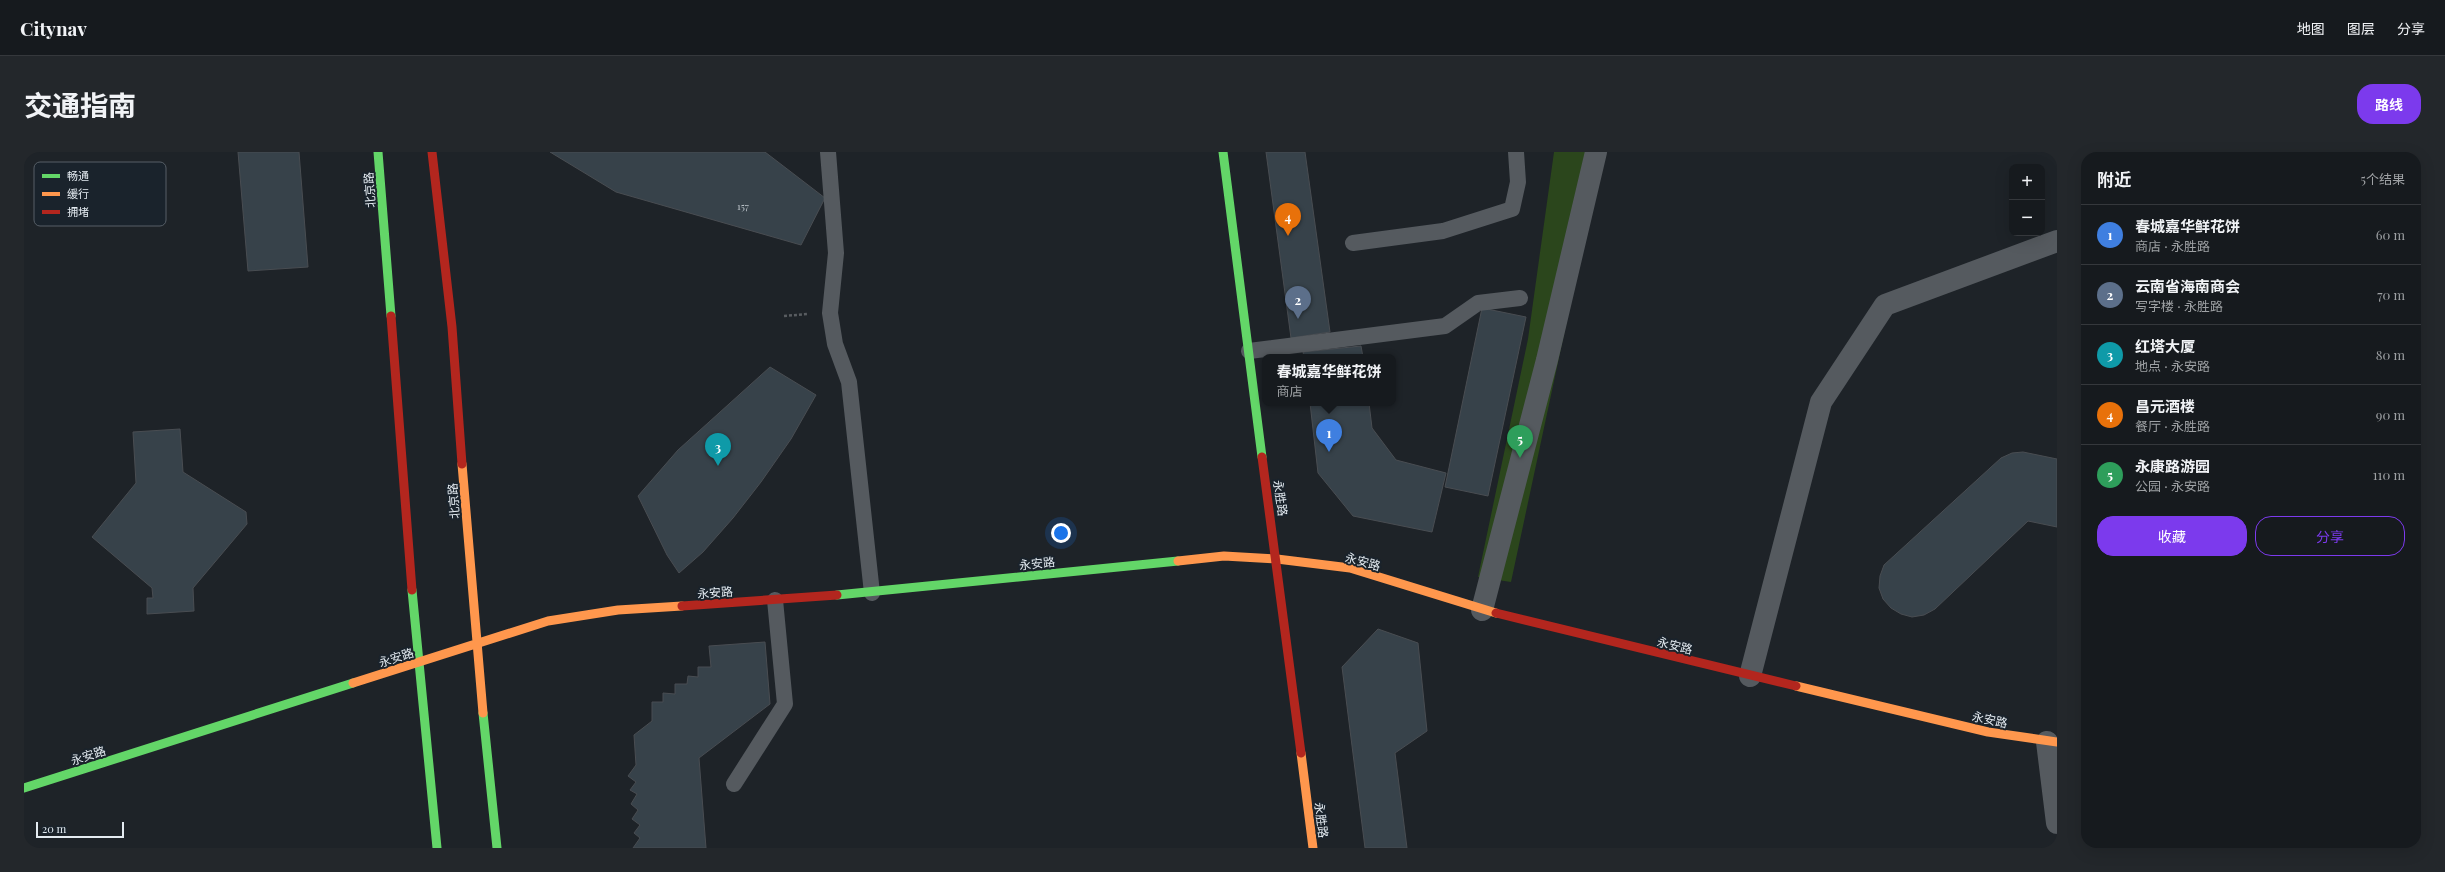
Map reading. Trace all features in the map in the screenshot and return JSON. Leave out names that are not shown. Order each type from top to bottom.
[{"type":"street","name":"北京路","points":[[378,152],[418,663],[436,848]]},
{"type":"street","name":"北京路","points":[[432,152],[452,327],[476,643],[497,848]]},
{"type":"street","name":"永胜路","points":[[1223,152],[1277,559],[1313,848]]},
{"type":"street","points":[[1482,610],[1547,360],[1596,152]]},
{"type":"street","points":[[1750,676],[1821,402],[1885,305],[2057,241]]},
{"type":"street","name":"永安路","points":[[24,788],[548,621],[610,611],[872,593],[1224,556],[1277,559],[1350,568],[1482,610],[1750,676],[1988,732],[2052,742]]},
{"type":"street","points":[[2052,742],[2057,823]]},
{"type":"lane","points":[[828,152],[836,254],[830,313],[835,344],[849,382],[872,593]]},
{"type":"lane","points":[[1353,243],[1443,231],[1512,209],[1518,182],[1516,152]]},
{"type":"lane","points":[[1249,351],[1445,326],[1478,303],[1520,298]]},
{"type":"lane","points":[[734,784],[785,704],[775,600]]},
{"type":"path","points":[[784,316],[795,315]]},
{"type":"green space","points":[[1554,152],[1603,152],[1511,582],[1478,577],[1528,339]]},
{"type":"building","points":[[238,152],[299,152],[308,267],[248,271]]},
{"type":"building","points":[[550,152],[765,152],[825,198],[801,245],[616,192]]},
{"type":"building","points":[[1266,152],[1305,152],[1330,332],[1291,338]]},
{"type":"building","points":[[1482,308],[1526,317],[1488,496],[1445,487]]},
{"type":"building","points":[[1361,346],[1362,354],[1303,354],[1303,352]]},
{"type":"building","points":[[770,367],[816,395],[791,439],[761,482],[733,518],[703,552],[679,573],[667,555],[638,496],[678,450]]},
{"type":"building","points":[[1310,406],[1369,406],[1372,428],[1396,460],[1446,473],[1432,532],[1353,516],[1318,473]]},
{"type":"building","points":[[180,429],[183,472],[246,512],[247,524],[193,588],[194,611],[147,614],[147,598],[153,598],[152,588],[92,537],[136,483],[133,432]]},
{"type":"building","points":[[2023,452],[2057,459],[2057,527],[2028,521],[1935,609],[1924,615],[1912,617],[1901,614],[1891,608],[1883,599],[1879,588],[1880,576],[1884,565],[2001,458],[2012,453]]},
{"type":"building","points":[[1378,629],[1418,643],[1427,731],[1395,753],[1407,848],[1365,848],[1342,667]]},
{"type":"building","points":[[765,642],[770,704],[699,758],[706,848],[633,848],[640,838],[634,833],[640,825],[632,819],[638,810],[631,804],[637,794],[630,790],[636,782],[628,776],[636,765],[634,735],[652,721],[652,702],[663,702],[663,693],[675,694],[675,684],[687,684],[688,676],[698,677],[698,667],[711,667],[709,646]]},
{"type":"traffic: fast","points":[[378,152],[391,316]]},
{"type":"traffic: fast","points":[[1223,152],[1262,457]]},
{"type":"traffic: fast","points":[[837,595],[1178,561]]},
{"type":"traffic: fast","points":[[412,590],[437,848]]},
{"type":"traffic: fast","points":[[24,788],[353,683]]},
{"type":"traffic: fast","points":[[483,713],[497,848]]},
{"type":"traffic: slow","points":[[462,464],[483,713]]},
{"type":"traffic: slow","points":[[1178,561],[1224,556],[1277,559],[1350,568],[1496,613]]},
{"type":"traffic: slow","points":[[353,683],[548,621],[618,610],[682,606]]},
{"type":"traffic: slow","points":[[1796,686],[1988,732],[2057,742]]},
{"type":"traffic: slow","points":[[1301,753],[1313,848]]},
{"type":"traffic: jam","points":[[432,152],[452,327],[462,464]]},
{"type":"traffic: jam","points":[[391,316],[412,590]]},
{"type":"traffic: jam","points":[[1262,457],[1301,753]]},
{"type":"traffic: jam","points":[[682,606],[837,595]]},
{"type":"traffic: jam","points":[[1496,613],[1796,686]]},
{"type":"place","name":"昌元酒楼","points":[[1288,236]]},
{"type":"place","name":"云南省海南商会","points":[[1298,319]]},
{"type":"place","name":"春城嘉华鲜花饼","points":[[1329,452]]},
{"type":"place","name":"永康路游园","points":[[1520,458]]},
{"type":"place","name":"红塔大厦","points":[[718,466]]}]
